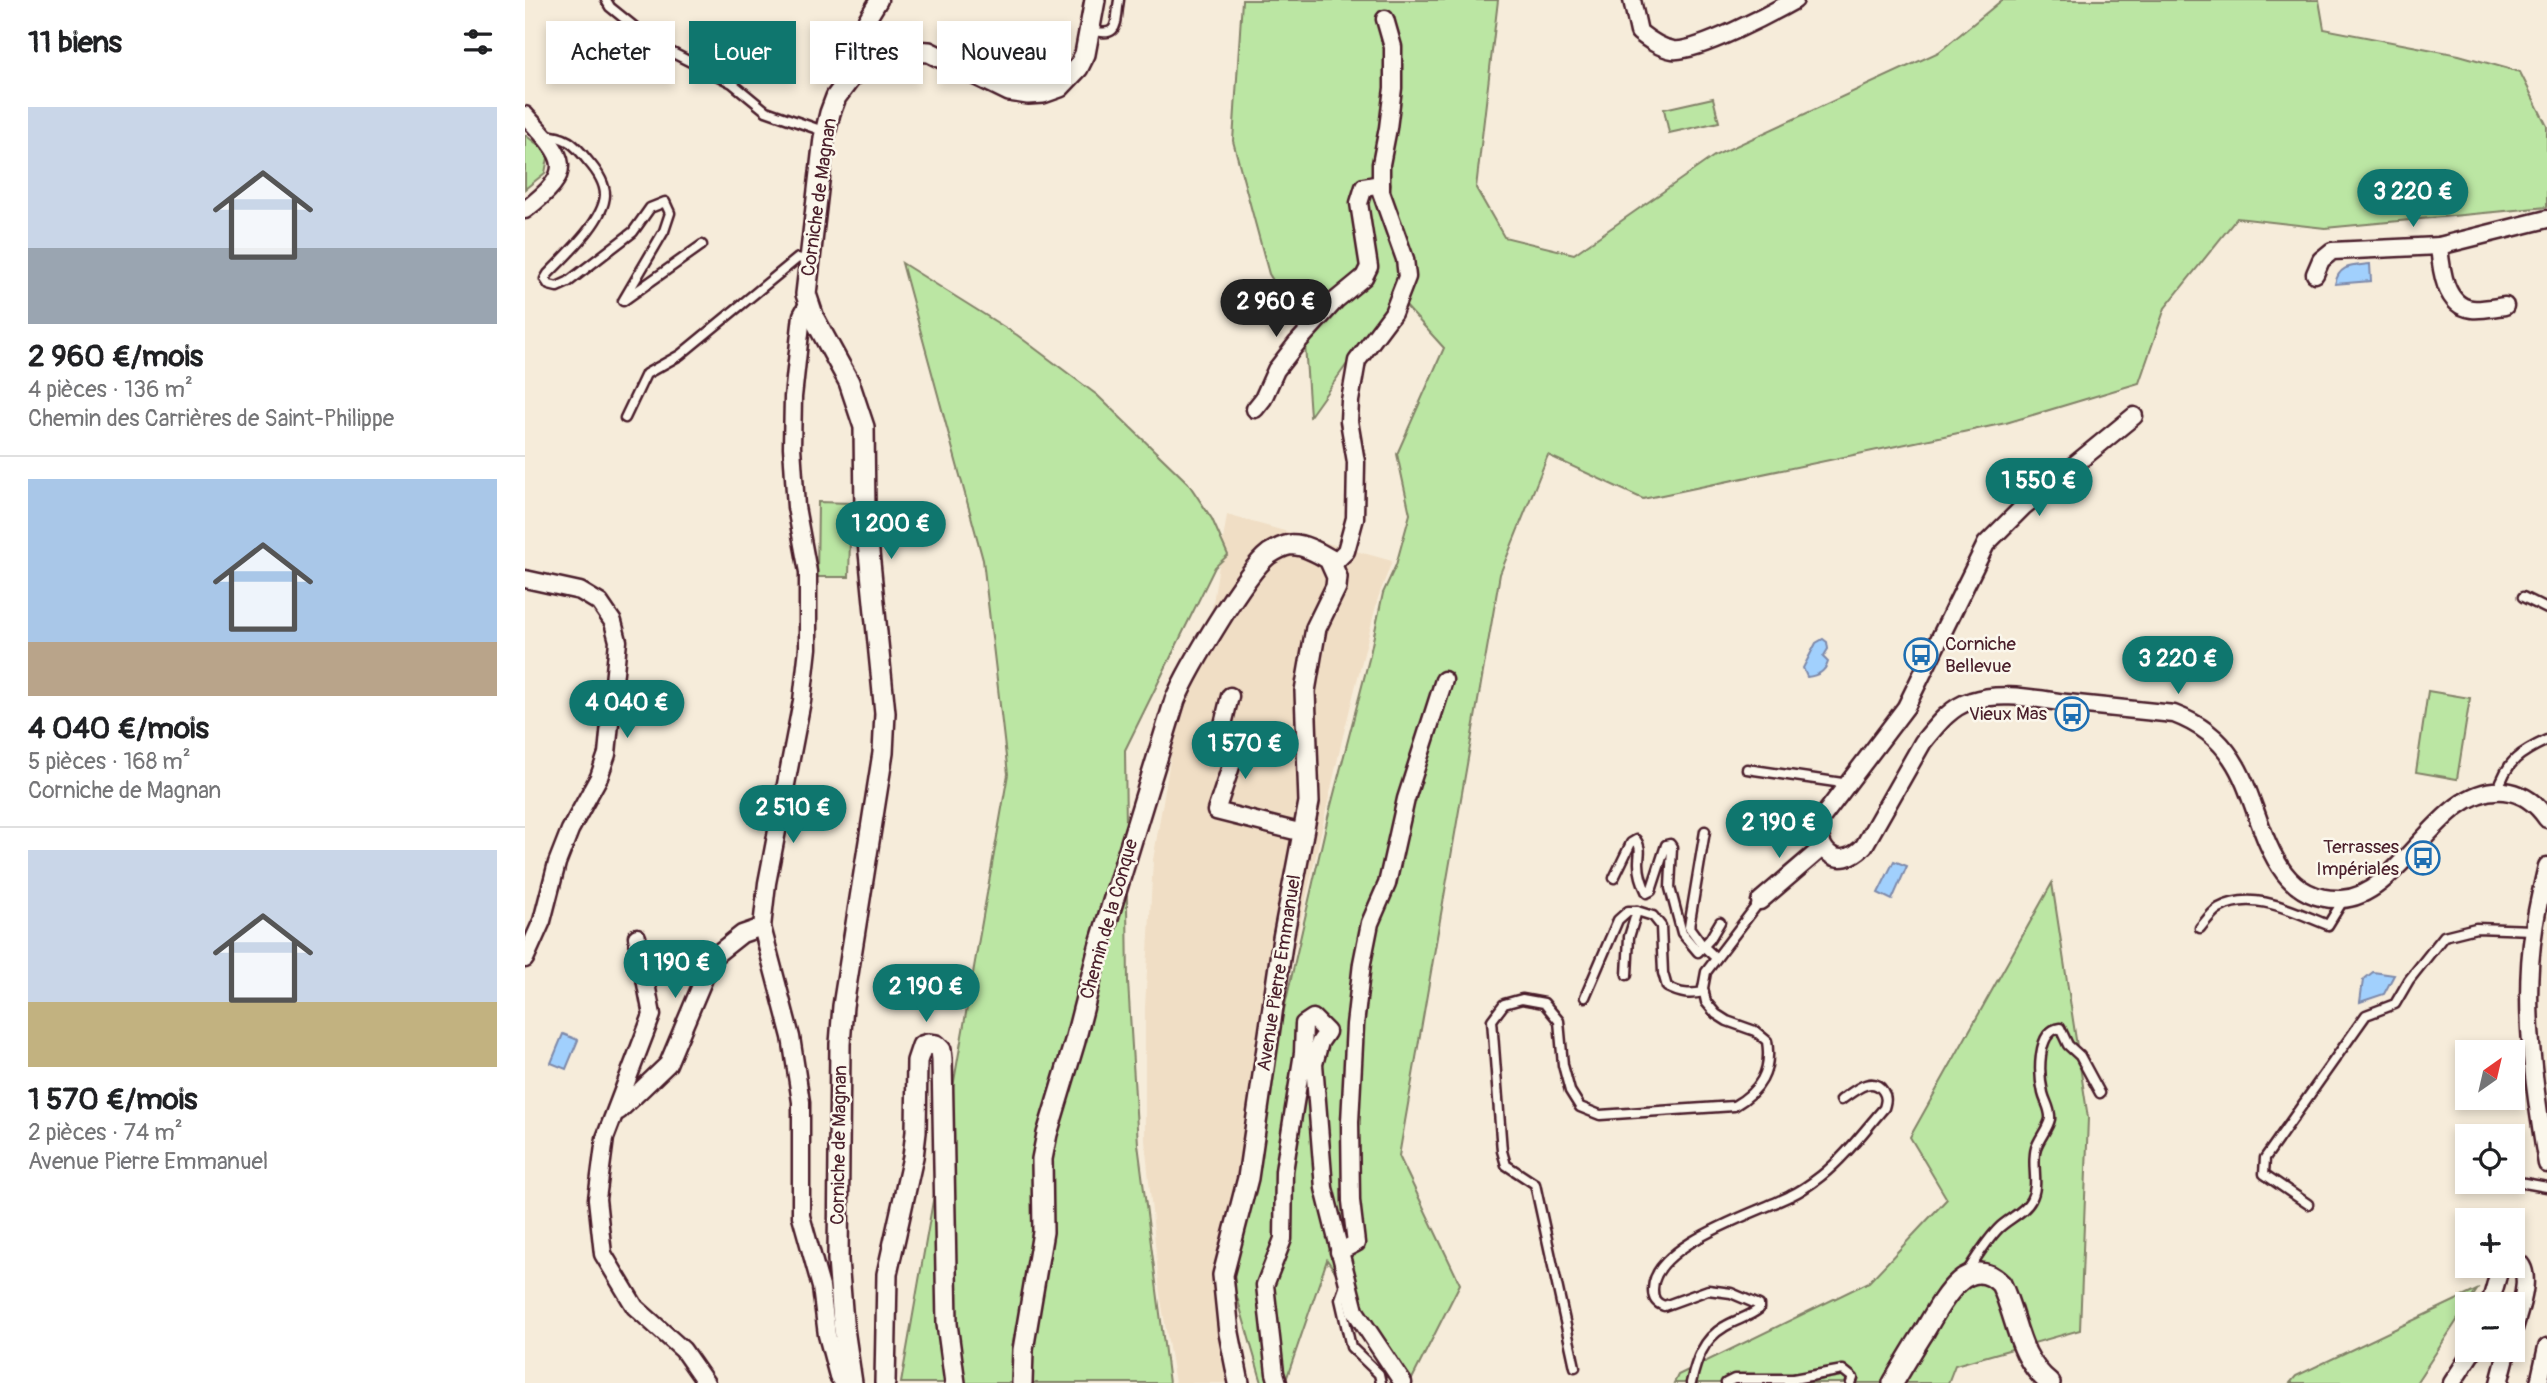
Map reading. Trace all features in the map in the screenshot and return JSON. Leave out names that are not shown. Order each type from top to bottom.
[{"type":"street","points":[[866,21],[879,0]]},
{"type":"street","points":[[923,52],[929,52],[1009,91],[1043,93],[1060,87],[1078,68],[1085,54],[1095,0]]},
{"type":"street","points":[[1632,0],[1639,33],[1658,46],[1675,50],[1692,47],[1738,29],[1795,0]]},
{"type":"street","points":[[1333,564],[1346,551],[1355,518],[1356,462],[1349,421],[1357,362],[1393,313],[1407,277],[1405,259],[1381,192],[1381,163],[1393,88],[1393,47],[1385,19]]},
{"type":"street","name":"Corniche de Magnan","points":[[845,84],[836,97],[825,132],[806,294],[808,304],[849,382],[864,427],[865,512],[885,713],[883,753],[843,1006],[841,1044],[838,1260],[852,1383]]},
{"type":"street","points":[[525,115],[543,135],[561,162],[561,171],[549,192],[525,210]]},
{"type":"street","points":[[1255,409],[1276,370],[1297,343],[1336,300],[1364,277],[1369,267],[1359,203],[1364,187],[1381,184]]},
{"type":"street","points":[[2315,274],[2321,260],[2332,251],[2439,246],[2547,219]]},
{"type":"street","points":[[2439,246],[2446,288],[2456,301],[2470,309],[2505,306]]},
{"type":"street","points":[[808,304],[802,315],[793,397],[792,447],[796,507],[808,572],[808,648],[803,701],[767,884],[762,928],[791,1037],[801,1102],[801,1216],[821,1287],[827,1335],[838,1376],[843,1383]]},
{"type":"street","points":[[2134,416],[2023,507],[1986,544],[1906,707],[1821,819],[1819,838],[1823,847],[1839,858],[1849,859],[1864,846],[1923,742],[1951,712],[1969,701],[1992,696],[2174,714],[2191,720],[2219,743],[2232,758],[2242,776],[2274,858],[2287,878],[2305,892],[2326,899],[2359,896],[2375,886],[2462,804],[2485,792],[2512,792],[2526,798],[2538,807],[2547,819]]},
{"type":"street","name":"Chemin de la Conque","points":[[1022,1383],[1023,1350],[1043,1232],[1042,1159],[1047,1134],[1099,947],[1175,700],[1236,596],[1269,555],[1289,545],[1299,545],[1323,555],[1333,564]]},
{"type":"street","name":"Avenue Pierre Emmanuel","points":[[1239,1383],[1229,1332],[1223,1275],[1248,1178],[1283,939],[1309,802],[1305,691],[1316,628],[1336,587],[1337,577],[1333,564]]},
{"type":"street","points":[[525,579],[580,591],[600,603],[613,622],[618,641],[607,754],[599,777],[570,830],[557,863],[542,921],[525,960]]},
{"type":"street","points":[[1339,1252],[1356,1243],[1351,1201],[1350,1122],[1361,963],[1370,923],[1387,884],[1406,799],[1444,680]]},
{"type":"street","points":[[1230,696],[1220,737],[1235,754],[1216,811],[1303,833]]},
{"type":"street","points":[[1760,901],[1823,847]]},
{"type":"street","points":[[2547,866],[2533,930],[2530,992],[2531,1031],[2547,1164]]},
{"type":"street","points":[[614,1115],[668,1064],[713,957],[742,934],[762,928]]},
{"type":"street","points":[[637,937],[652,1015],[605,1138],[597,1199],[603,1254],[635,1307],[683,1350],[706,1383]]},
{"type":"street","points":[[1278,1383],[1265,1285],[1283,1238],[1284,1171],[1303,1053],[1304,1024],[1313,1018],[1327,1032],[1319,1042],[1314,1064],[1324,1188],[1339,1252],[1355,1311],[1403,1383]]},
{"type":"street","points":[[885,1383],[887,1274],[913,1157],[916,1132],[916,1061],[922,1046],[928,1044],[936,1045],[941,1050],[942,1059],[947,1324],[955,1383]]},
{"type":"street","points":[[1893,1383],[1947,1293],[1974,1273],[1994,1277],[2001,1284],[2022,1346],[2035,1371],[2050,1383]]},
{"type":"street","points":[[2539,1383],[2547,1347]]},
{"type":"street","points":[[2452,1383],[2466,1362]]},
{"type":"street","points":[[2499,1383],[2505,1362]]},
{"type":"lane","points":[[606,0],[610,7],[657,45],[732,83],[766,110],[825,132]]},
{"type":"lane","points":[[1090,30],[1102,34],[1112,30],[1119,18],[1119,0]]},
{"type":"lane","points":[[543,135],[561,135],[578,149],[601,178],[605,195],[598,216],[548,274],[545,279],[549,285],[557,287],[568,282],[633,232],[650,208],[665,202],[670,213],[664,231],[623,300],[702,245]]},
{"type":"lane","points":[[625,418],[646,374],[680,355],[798,258],[809,261]]},
{"type":"lane","points":[[2523,597],[2547,609]]},
{"type":"lane","points":[[2498,791],[2505,770],[2523,751],[2547,740]]},
{"type":"lane","points":[[1748,769],[1849,784]]},
{"type":"lane","points":[[1705,831],[1689,927],[1716,958]]},
{"type":"lane","points":[[1614,878],[1630,844],[1636,840],[1640,845],[1639,866],[1645,888],[1647,893],[1651,891],[1662,852],[1666,845],[1670,844],[1670,888],[1682,933],[1698,952],[1720,922]]},
{"type":"lane","points":[[2200,928],[2218,909],[2249,899],[2284,908],[2327,925],[2344,899]]},
{"type":"lane","points":[[1575,1367],[1535,1184],[1506,1165],[1502,1151],[1492,1020],[1504,1004],[1521,999],[1543,1003],[1559,1021],[1563,1065],[1570,1091],[1580,1107],[1600,1115],[1734,1106],[1752,1096],[1764,1077],[1769,1055],[1767,1041],[1755,1031],[1716,1014],[1706,1002],[1706,972],[1760,901]]},
{"type":"lane","points":[[1585,997],[1618,920],[1628,911],[1653,916],[1661,926],[1663,973],[1667,987],[1680,994],[1704,992]]},
{"type":"lane","points":[[1626,975],[1629,937],[1637,911]]},
{"type":"lane","points":[[2308,1204],[2264,1174],[2265,1158],[2366,1014],[2395,1004],[2409,980],[2444,936],[2476,928],[2533,930]]},
{"type":"lane","points":[[1964,1278],[1999,1228],[2031,1202],[2036,1185],[2033,1169],[2036,1147],[2049,1122],[2050,1112],[2043,1095],[2040,1059],[2047,1034],[2053,1028],[2060,1028],[2068,1045],[2080,1056],[2100,1093]]},
{"type":"lane","points":[[1691,1383],[1697,1359],[1707,1342],[1721,1328],[1754,1313],[1759,1309],[1759,1305],[1731,1293],[1708,1290],[1664,1307],[1656,1303],[1653,1295],[1653,1285],[1658,1274],[1669,1259],[1685,1245],[1709,1231],[1793,1195],[1822,1175],[1859,1138],[1886,1102],[1879,1086],[1873,1083],[1841,1100]]},
{"type":"lane","points":[[2525,1183],[2547,1186]]},
{"type":"lane","points":[[1347,1280],[1340,1299],[1352,1347],[1379,1374],[1381,1383]]},
{"type":"lane","points":[[1726,1383],[1734,1379],[1793,1379],[1843,1370],[1853,1378],[1851,1383]]},
{"type":"shaded area","points":[[1227,515],[1392,561],[1378,598],[1343,736],[1238,1197],[1238,1383],[1175,1383],[1160,1294],[1145,1140],[1145,1008],[1153,860],[1176,725],[1211,615]]},
{"type":"green space","points":[[1242,0],[1498,0],[1476,188],[1504,237],[1574,254],[1714,156],[1939,52],[2002,0],[2319,0],[2324,29],[2459,55],[2520,72],[2547,126],[2547,207],[2325,228],[2237,218],[2165,308],[2139,383],[2006,423],[1643,499],[1548,455],[1500,574],[1399,1156],[1460,1284],[1412,1379],[1327,1260],[1285,1383],[1262,1383],[1230,1273],[1264,1097],[1328,817],[1369,659],[1383,593],[1396,565],[1410,514],[1397,454],[1444,348],[1396,295],[1310,416],[1304,330],[1269,274],[1233,141]]},
{"type":"green space","points":[[1713,98],[1719,122],[1669,133],[1664,109]]},
{"type":"green space","points":[[525,135],[549,153],[545,173],[525,189]]},
{"type":"green space","points":[[902,263],[1017,335],[1097,395],[1188,483],[1212,519],[1228,555],[1215,567],[1125,750],[1128,982],[1138,1144],[1169,1383],[901,1383],[1008,774],[983,560]]},
{"type":"green space","points":[[818,502],[851,503],[849,577],[817,577]]},
{"type":"green space","points":[[2428,691],[2470,698],[2457,779],[2416,772]]},
{"type":"green space","points":[[2052,883],[2088,1118],[2080,1330],[1955,1365],[1948,1383],[1674,1383],[1678,1375],[1869,1282],[1947,1199],[1910,1137]]},
{"type":"green space","points":[[2455,1300],[2455,1324],[2416,1383],[2290,1383],[2296,1376]]},
{"type":"water","points":[[2370,264],[2371,281],[2335,284],[2343,269]]},
{"type":"water","points":[[1823,639],[1827,642],[1828,649],[1823,657],[1828,662],[1827,665],[1821,673],[1807,677],[1803,668],[1816,643]]},
{"type":"water","points":[[1894,861],[1907,866],[1892,900],[1878,893]]},
{"type":"water","points":[[2373,972],[2394,975],[2384,994],[2360,1002],[2363,980]]},
{"type":"water","points":[[563,1034],[578,1040],[566,1069],[551,1063]]},
{"type":"place","name":"Corniche Bellevue","points":[[1921,655]]},
{"type":"place","name":"Vieux Mas","points":[[2072,714]]},
{"type":"place","name":"Terrasses Impériales","points":[[2423,858]]}]
